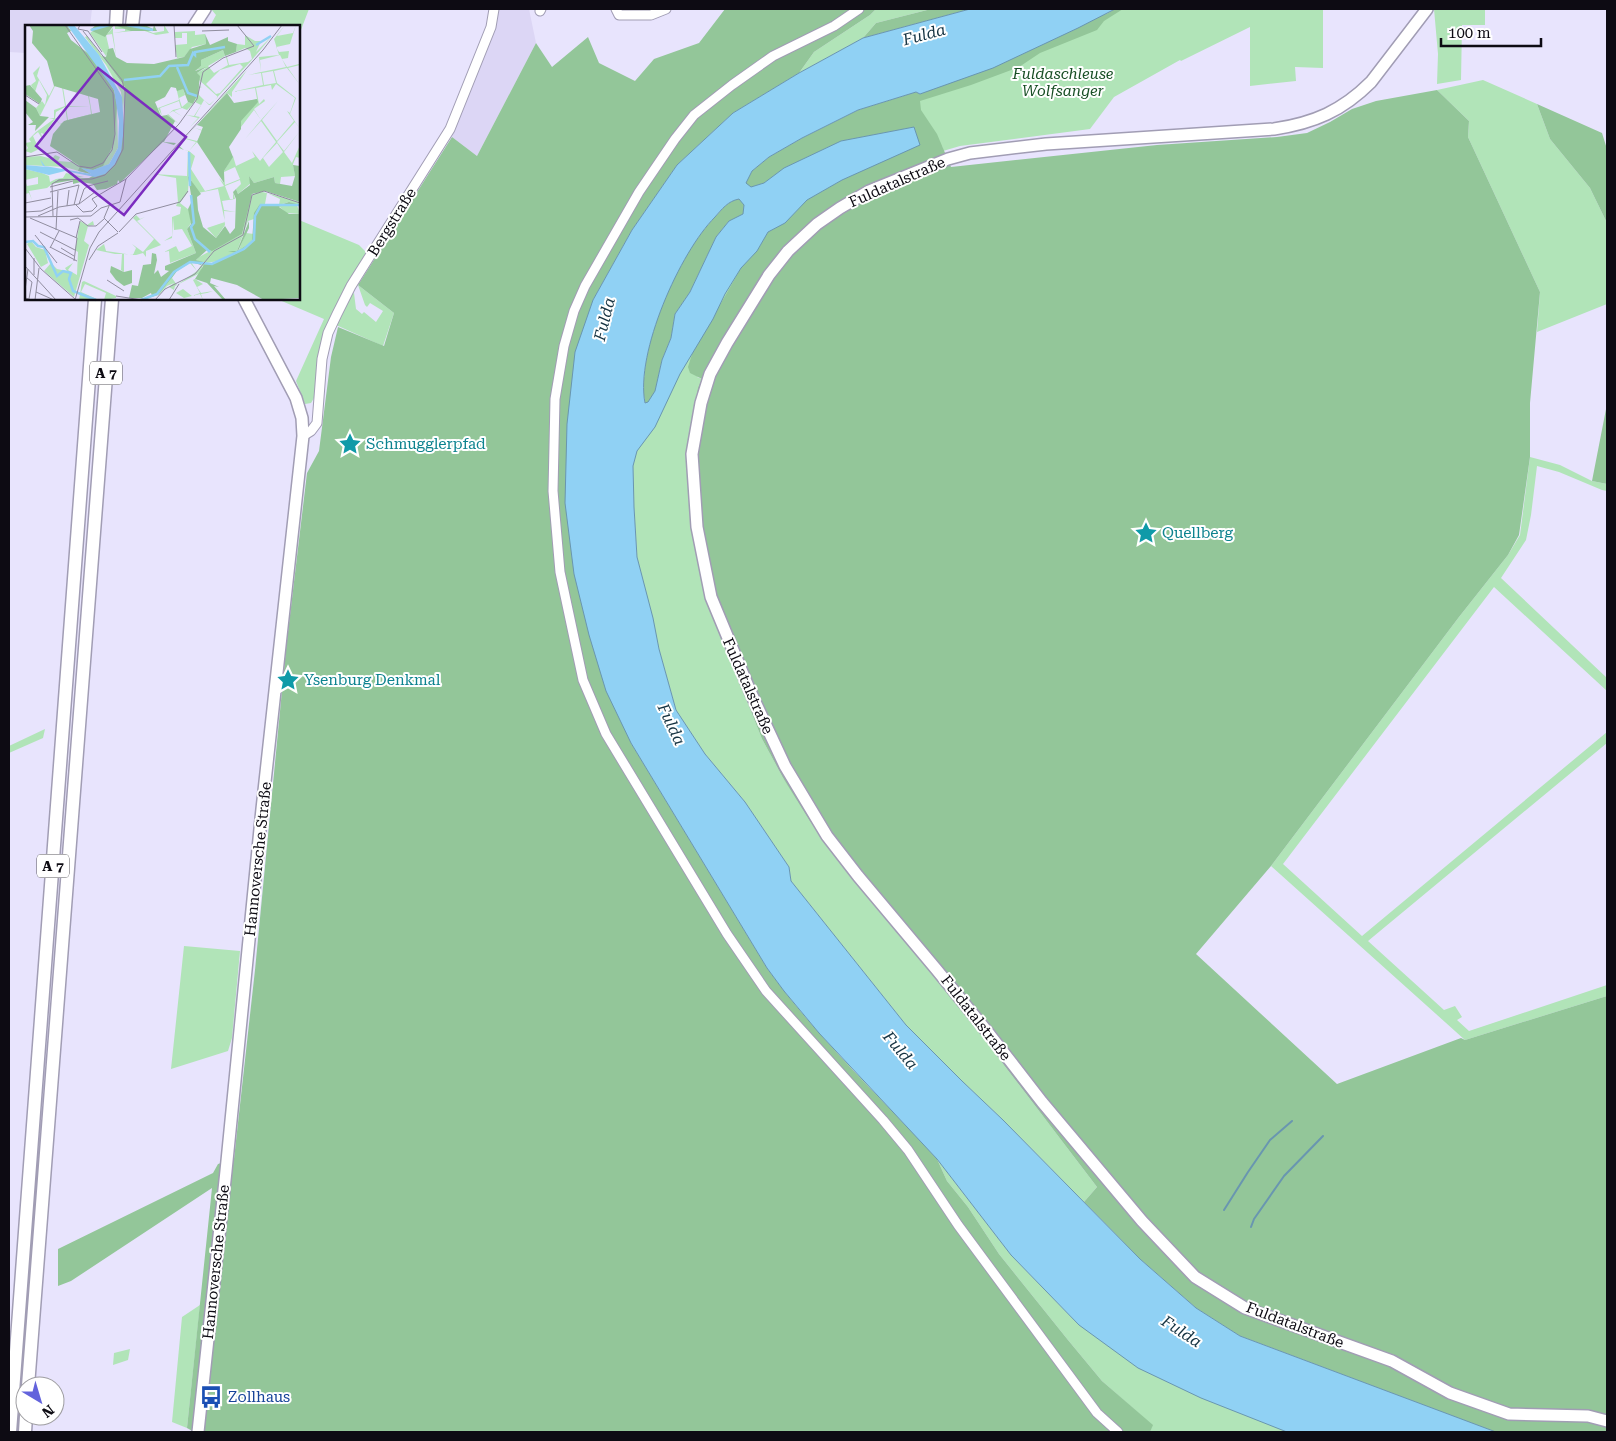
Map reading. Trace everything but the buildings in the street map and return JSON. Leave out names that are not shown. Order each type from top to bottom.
[{"type":"highway","points":[[116,25],[117,9]]},
{"type":"highway","points":[[132,25],[134,9]]},
{"type":"highway","name":"A 7","points":[[10,1432],[95,300]]},
{"type":"highway","name":"A 7","points":[[29,1376],[112,300]]},
{"type":"main road","points":[[195,25],[205,9]]},
{"type":"main road","name":"Fuldatalstraße","points":[[1427,9],[1362,91],[1345,105],[1310,122],[1274,129],[1046,144],[970,153],[948,159],[883,185],[856,198],[828,216],[799,240],[778,262],[727,343],[710,374],[701,403],[692,454],[697,527],[711,597],[727,639],[785,766],[827,836],[954,991],[1048,1110],[1142,1221],[1195,1277],[1246,1308],[1392,1361],[1450,1393],[1510,1414],[1588,1416],[1607,1420]]},
{"type":"main road","name":"Hannoversche Straße","points":[[198,1432],[303,436],[302,418],[296,398],[245,300]]},
{"type":"street","name":"Bergstraße","points":[[303,436],[311,431],[317,423],[322,359],[328,333],[351,286],[450,129],[491,27],[494,9]]},
{"type":"street","points":[[616,9],[619,15],[651,15],[666,9]]},
{"type":"street","points":[[859,9],[834,26],[773,56],[694,115],[675,139],[639,192],[585,286],[574,311],[564,346],[555,399],[553,491],[560,572],[583,680],[606,734],[727,934],[766,991],[908,1150],[958,1225],[1096,1413],[1118,1432]]},
{"type":"shaded area","points":[[9,9],[92,9],[90,25],[25,25],[25,53],[9,52]]},
{"type":"shaded area","points":[[498,9],[529,9],[536,43],[477,156],[452,137],[495,25]]},
{"type":"green space","points":[[211,9],[309,9],[300,32],[300,25],[211,25],[216,15]]},
{"type":"green space","points":[[725,9],[876,9],[870,15],[814,52],[799,73],[733,113],[677,165],[632,230],[593,300],[631,743],[767,968],[786,994],[828,1043],[937,1159],[947,1181],[968,1207],[999,1254],[1102,1381],[1153,1425],[1150,1432],[194,1432],[187,1428],[212,1188],[71,1281],[58,1286],[58,1249],[213,1173],[218,1164],[234,1159],[255,970],[286,649],[307,473],[319,451],[331,357],[338,327],[384,346],[394,313],[358,285],[452,137],[477,156],[536,43],[552,67],[588,37],[599,63],[635,81],[654,59],[699,43]]},
{"type":"green space","points":[[876,9],[931,9],[876,23],[863,38],[799,73],[814,52],[870,15]]},
{"type":"green space","points":[[931,9],[970,9],[863,38],[876,23]]},
{"type":"green space","points":[[1115,9],[1123,9],[1104,21],[1097,30],[1040,53],[1019,67],[920,101],[921,110],[937,134],[951,167],[1157,145],[1277,137],[1307,133],[1352,109],[1376,101],[1437,90],[1469,121],[1468,137],[1540,292],[1530,403],[1530,457],[1519,535],[1508,555],[1271,866],[1196,954],[1337,1084],[1461,1038],[1465,1040],[1607,996],[1607,1432],[1495,1432],[1240,1336],[1196,1308],[1140,1259],[1084,1202],[1097,1187],[960,1009],[930,965],[896,932],[853,879],[810,821],[783,778],[762,739],[707,602],[688,456],[698,388],[702,379],[690,373],[688,367],[692,354],[741,268],[757,251],[768,232],[785,223],[807,200],[842,180],[919,144],[914,127],[841,141],[784,168],[764,183],[751,187],[745,183],[752,171],[769,157],[802,138],[858,110],[916,92],[920,94]]},
{"type":"green space","name":"Fuldaschleuse Wolfsanger","points":[[1118,9],[1323,9],[1323,68],[1295,67],[1296,81],[1250,86],[1250,27],[1180,60],[1114,97],[1090,129],[960,146],[943,151],[942,146],[697,377],[702,379],[715,622],[762,739],[783,778],[853,879],[896,932],[930,965],[960,1009],[1097,1187],[1084,1202],[906,1025],[791,881],[789,867],[745,802],[705,754],[676,710],[637,557],[633,466],[647,402],[749,177]]},
{"type":"green space","points":[[1434,9],[1485,9],[1485,25],[1462,25],[1461,80],[1437,84],[1438,54]]},
{"type":"green space","points":[[1483,80],[1537,104],[1550,139],[1590,188],[1607,223],[1607,304],[1537,332],[1540,292],[1468,137],[1469,121],[1437,90]]},
{"type":"green space","points":[[1537,104],[1602,133],[1607,149],[1607,223],[1590,188],[1550,139]]},
{"type":"green space","points":[[739,199],[744,205],[743,214],[729,221],[716,237],[690,292],[675,314],[671,338],[662,360],[655,391],[648,402],[645,403],[644,382],[653,331],[674,278],[701,233],[726,206]]},
{"type":"green space","points":[[300,220],[359,245],[365,251],[366,258],[343,291],[314,398],[311,403],[305,404],[296,381],[324,319],[279,300],[300,300]]},
{"type":"green space","points":[[358,285],[394,313],[383,346],[336,325],[351,295],[354,293],[356,309],[362,314],[364,312],[376,322],[383,311],[370,303],[367,307],[365,305]]},
{"type":"green space","points":[[1607,404],[1607,484],[1592,481]]},
{"type":"green space","points":[[1530,457],[1560,465],[1592,481],[1607,484],[1607,491],[1559,472],[1537,466],[1526,540],[1501,578],[1607,678],[1607,691],[1494,587],[1283,864],[1362,936],[1607,732],[1607,743],[1368,941],[1444,1010],[1455,1006],[1462,1017],[1457,1020],[1469,1031],[1607,985],[1607,996],[1465,1040],[1271,866],[1508,555],[1520,535]]},
{"type":"green space","points":[[45,729],[43,738],[9,753],[9,746]]},
{"type":"green space","points":[[184,946],[240,951],[232,1038],[228,1051],[171,1069]]},
{"type":"green space","points":[[937,1159],[1011,1255],[1079,1325],[1287,1432],[1150,1432],[1152,1425],[1102,1381],[999,1254],[968,1207],[947,1181]]},
{"type":"green space","points":[[200,1305],[187,1428],[172,1422],[182,1317]]},
{"type":"green space","points":[[130,1349],[128,1360],[113,1365],[114,1353]]},
{"type":"water","name":"Fulda","points":[[970,9],[1115,9],[993,68],[920,94],[916,92],[858,110],[802,138],[769,157],[752,171],[746,183],[751,187],[764,183],[784,168],[841,141],[914,127],[920,145],[842,180],[807,200],[785,223],[768,232],[757,251],[741,268],[725,294],[713,319],[680,374],[655,427],[637,451],[633,466],[637,557],[676,710],[705,754],[745,802],[789,867],[791,881],[906,1025],[1140,1259],[1196,1308],[1240,1336],[1496,1432],[1287,1432],[1201,1398],[1138,1368],[1079,1325],[1011,1255],[937,1159],[819,1033],[784,991],[767,968],[631,743],[606,691],[589,635],[574,574],[565,503],[567,424],[575,352],[593,300],[632,230],[677,165],[733,113],[799,73],[863,38]],"holes":[[[739,199],[744,205],[743,214],[729,221],[716,237],[690,292],[675,314],[671,338],[662,360],[655,391],[648,402],[645,403],[644,382],[647,358],[663,304],[675,278],[702,233],[723,208],[728,203]]]},
{"type":"waterway","points":[[1224,1210],[1270,1140],[1292,1121]]},
{"type":"waterway","points":[[1251,1227],[1254,1219],[1284,1176],[1323,1136]]},
{"type":"place","name":"Schmugglerpfad","points":[[350,444]]},
{"type":"place","name":"Quellberg","points":[[1146,533]]},
{"type":"place","name":"Ysenburg Denkmal","points":[[288,680]]},
{"type":"place","name":"Zollhaus","points":[[211,1397]]}]
